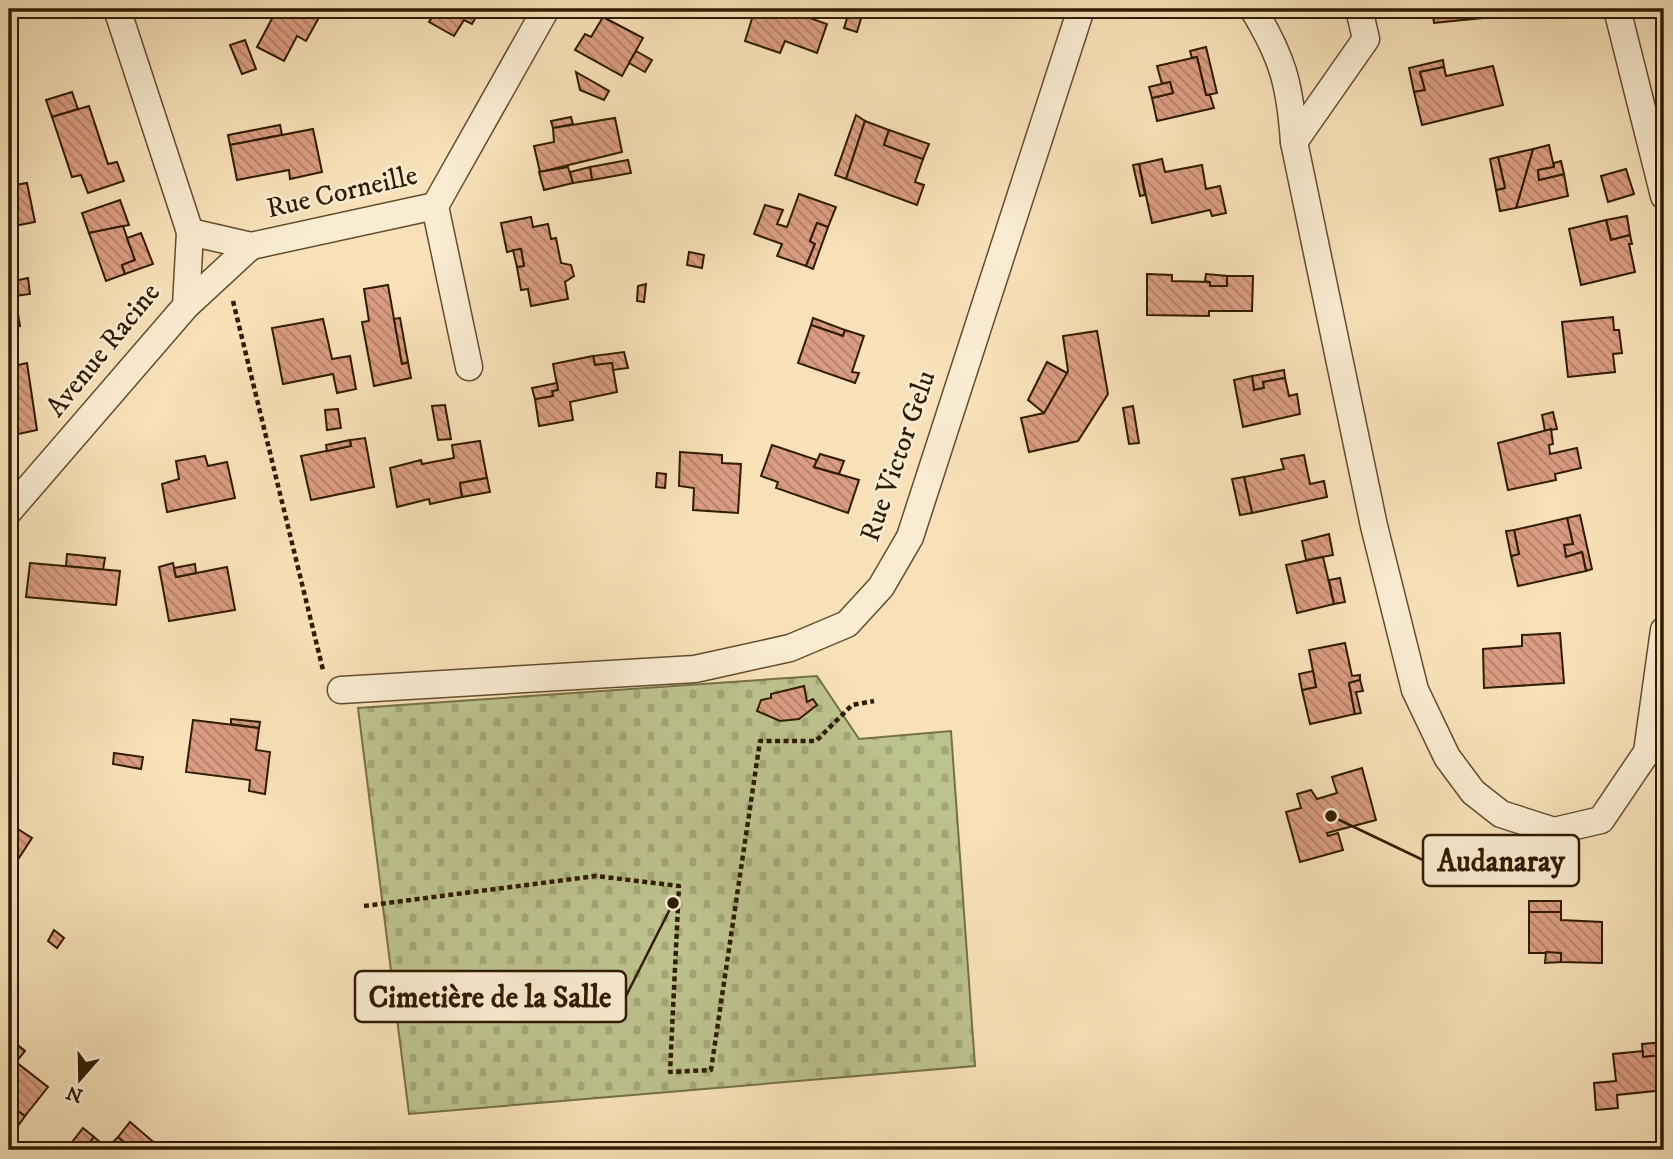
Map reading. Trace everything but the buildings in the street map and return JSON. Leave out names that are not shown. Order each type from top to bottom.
[{"type":"street","name":"Avenue Racine","points":[[9,510],[186,306],[190,232],[120,9]]},
{"type":"street","name":"Rue Corneille","points":[[190,232],[251,246],[435,206],[545,9]]},
{"type":"street","name":"Rue Victor Gelu","points":[[341,690],[695,669],[790,648],[847,624],[881,587],[909,537],[1081,9]]},
{"type":"street","points":[[1253,9],[1276,47],[1290,90],[1294,142],[1374,526],[1415,690],[1447,757],[1473,792],[1501,814],[1555,831],[1601,820],[1647,752],[1664,630]]},
{"type":"street","points":[[1294,142],[1366,39],[1359,9]]},
{"type":"street","points":[[1617,9],[1664,196]]},
{"type":"street","points":[[435,206],[469,367]]},
{"type":"street","name":"Rue Corneille","points":[[186,306],[251,246]]},
{"type":"path","points":[[226,269],[324,673],[341,690]]},
{"type":"path","points":[[364,906],[596,876],[679,886],[670,1072],[710,1070],[760,741],[816,741],[852,705],[874,701]]},
{"type":"green space","points":[[817,676],[859,739],[951,731],[975,1066],[409,1114],[358,708]]},
{"type":"place","name":"Audanaray","points":[[1331,816]]},
{"type":"place","name":"Cimetière de la Salle","points":[[673,903]]}]
